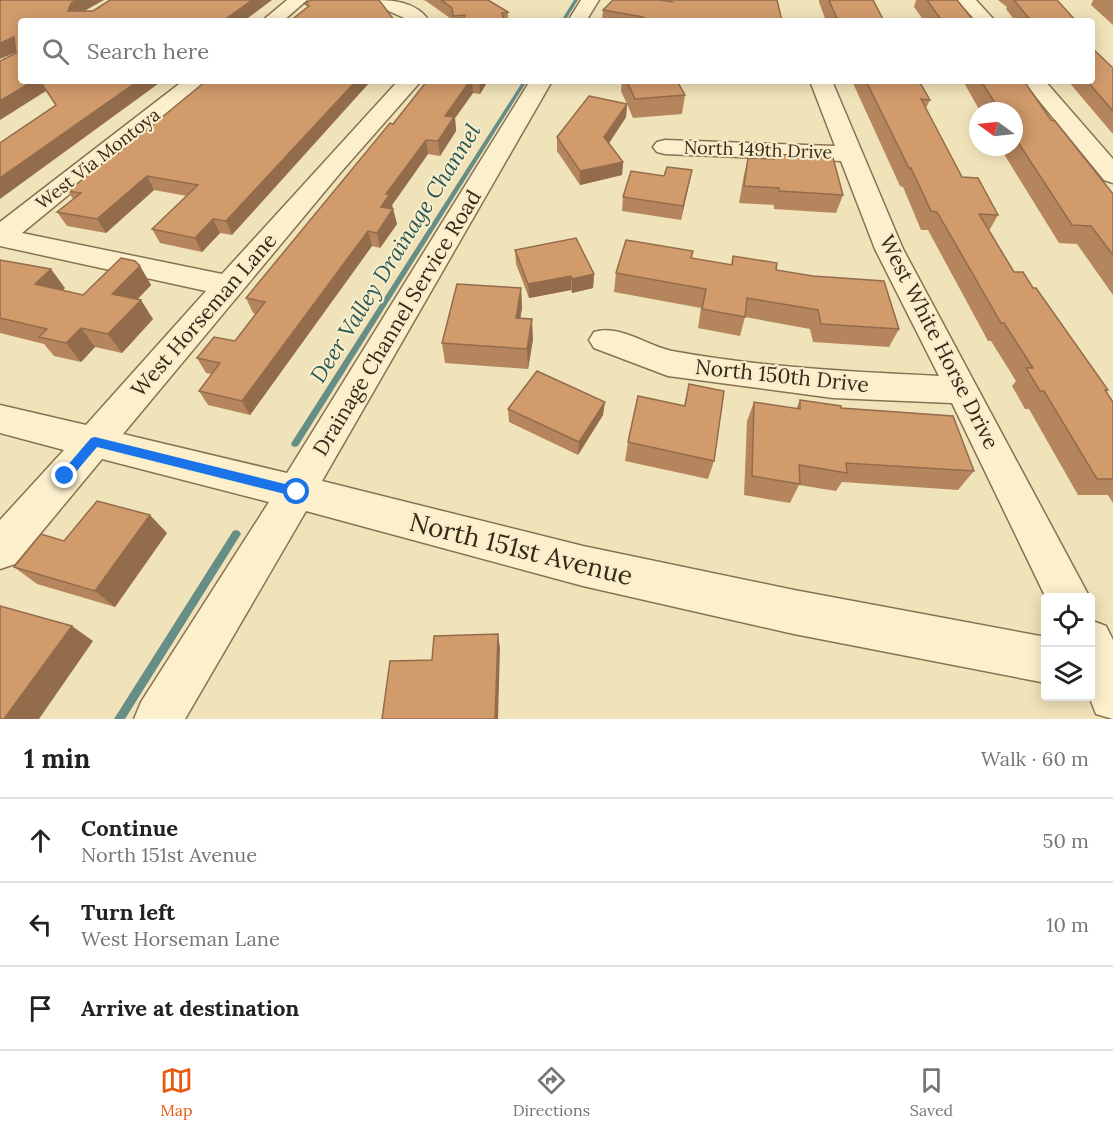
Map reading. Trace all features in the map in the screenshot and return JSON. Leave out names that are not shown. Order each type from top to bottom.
[{"type":"street","points":[[275,18],[298,0]]},
{"type":"street","points":[[379,0],[416,15],[418,18]]},
{"type":"street","points":[[579,18],[590,0]]},
{"type":"street","points":[[966,0],[983,18]]},
{"type":"street","name":"West Via Montoya","points":[[0,237],[192,84]]},
{"type":"street","name":"West Horseman Lane","points":[[0,550],[229,285],[407,84]]},
{"type":"street","name":"Drainage Channel Service Road","points":[[158,719],[297,492],[330,433],[540,84]]},
{"type":"street","name":"West White Horse Drive","points":[[822,84],[889,249],[1067,593]]},
{"type":"street","points":[[1036,84],[1113,176]]},
{"type":"street","name":"North 149th Drive","points":[[665,147],[850,154]]},
{"type":"street","name":"West Via Montoya","points":[[0,237],[229,285]]},
{"type":"street","name":"North 150th Drive","points":[[604,340],[668,363],[833,385],[963,390]]},
{"type":"street","name":"North 151st Avenue","points":[[0,419],[95,441],[583,566],[794,612],[1041,659]]},
{"type":"building","points":[[0,0],[77,0],[71,3],[68,11],[93,11],[110,0],[252,0],[227,18],[18,18],[18,84],[28,84],[0,101],[0,61],[16,53],[14,37],[0,43]]},
{"type":"building","points":[[311,0],[379,0],[393,18],[294,18],[309,6],[305,4]]},
{"type":"building","points":[[441,0],[488,0],[508,12],[502,13],[503,18],[464,18],[465,15],[453,16],[452,8]]},
{"type":"building","points":[[613,0],[672,2],[670,0],[777,0],[781,18],[640,18],[643,17],[603,10]]},
{"type":"building","points":[[829,0],[873,0],[882,18],[837,18]]},
{"type":"building","points":[[927,0],[957,0],[972,18],[940,18]]},
{"type":"building","points":[[1014,0],[1057,0],[1073,18],[1029,18]]},
{"type":"building","points":[[1095,51],[1113,68],[1113,111],[1090,84],[1095,84]]},
{"type":"building","points":[[42,84],[134,84],[0,178],[0,143],[56,105]]},
{"type":"building","points":[[202,84],[353,84],[226,221],[213,219],[195,238],[152,229],[198,185],[147,176],[97,219],[57,212],[81,193],[68,191]]},
{"type":"building","points":[[425,84],[468,84],[445,116],[454,117],[438,141],[426,140],[386,194],[390,194],[381,207],[393,209],[377,233],[368,231],[242,401],[199,391],[220,363],[197,358],[214,337],[235,341],[265,302],[246,298],[390,123],[393,124]]},
{"type":"building","points":[[628,84],[679,84],[685,95],[635,99]]},
{"type":"building","points":[[867,84],[921,84],[930,100],[921,99],[962,177],[978,178],[998,215],[979,214],[1014,272],[1023,272],[1033,288],[1036,288],[1108,390],[1105,390],[1113,402],[1113,479],[1097,479],[1044,391],[1040,391],[1026,368],[1033,368],[1004,323],[1001,323],[937,212],[931,211]]},
{"type":"building","points":[[983,84],[1026,84],[1051,120],[1055,121],[1113,194],[1113,255],[1091,226],[1072,225],[1023,150],[1023,102],[994,102]]},
{"type":"building","points":[[589,96],[627,104],[604,137],[623,162],[580,171],[557,137]]},
{"type":"building","points":[[773,154],[833,158],[843,195],[779,191],[779,188],[744,186],[748,158],[774,159]]},
{"type":"building","points":[[667,167],[692,170],[683,206],[623,197],[631,171],[664,176]]},
{"type":"building","points":[[576,238],[594,274],[528,284],[515,250]]},
{"type":"building","points":[[626,240],[693,251],[691,258],[732,265],[733,256],[777,263],[776,270],[813,276],[884,281],[899,329],[821,324],[818,310],[747,298],[745,317],[702,309],[706,289],[616,273]]},
{"type":"building","points":[[121,258],[135,261],[140,266],[112,294],[141,300],[108,334],[81,328],[66,343],[39,337],[47,329],[0,318],[0,260],[51,269],[35,284],[83,295]]},
{"type":"building","points":[[457,284],[521,288],[516,318],[532,319],[527,349],[442,343]]},
{"type":"building","points":[[537,371],[605,402],[579,442],[508,409]]},
{"type":"building","points":[[689,384],[724,391],[714,461],[628,442],[638,396],[685,406]]},
{"type":"building","points":[[800,400],[841,406],[841,408],[953,416],[974,471],[846,463],[847,473],[799,465],[800,484],[752,476],[754,402],[800,409]]},
{"type":"building","points":[[97,501],[150,515],[95,591],[14,567],[41,534],[64,541]]},
{"type":"building","points":[[0,606],[72,626],[4,719],[0,719]]},
{"type":"building","points":[[498,634],[495,719],[382,719],[390,661],[432,660],[434,636]]},
{"type":"waterway","name":"Deer Valley Drainage Channel","points":[[565,18],[576,0]]},
{"type":"waterway","name":"Deer Valley Drainage Channel","points":[[295,444],[523,84]]},
{"type":"waterway","name":"Deer Valley Drainage Channel","points":[[119,719],[236,534]]},
{"type":"route","points":[[65,476],[95,441],[297,492]]}]
